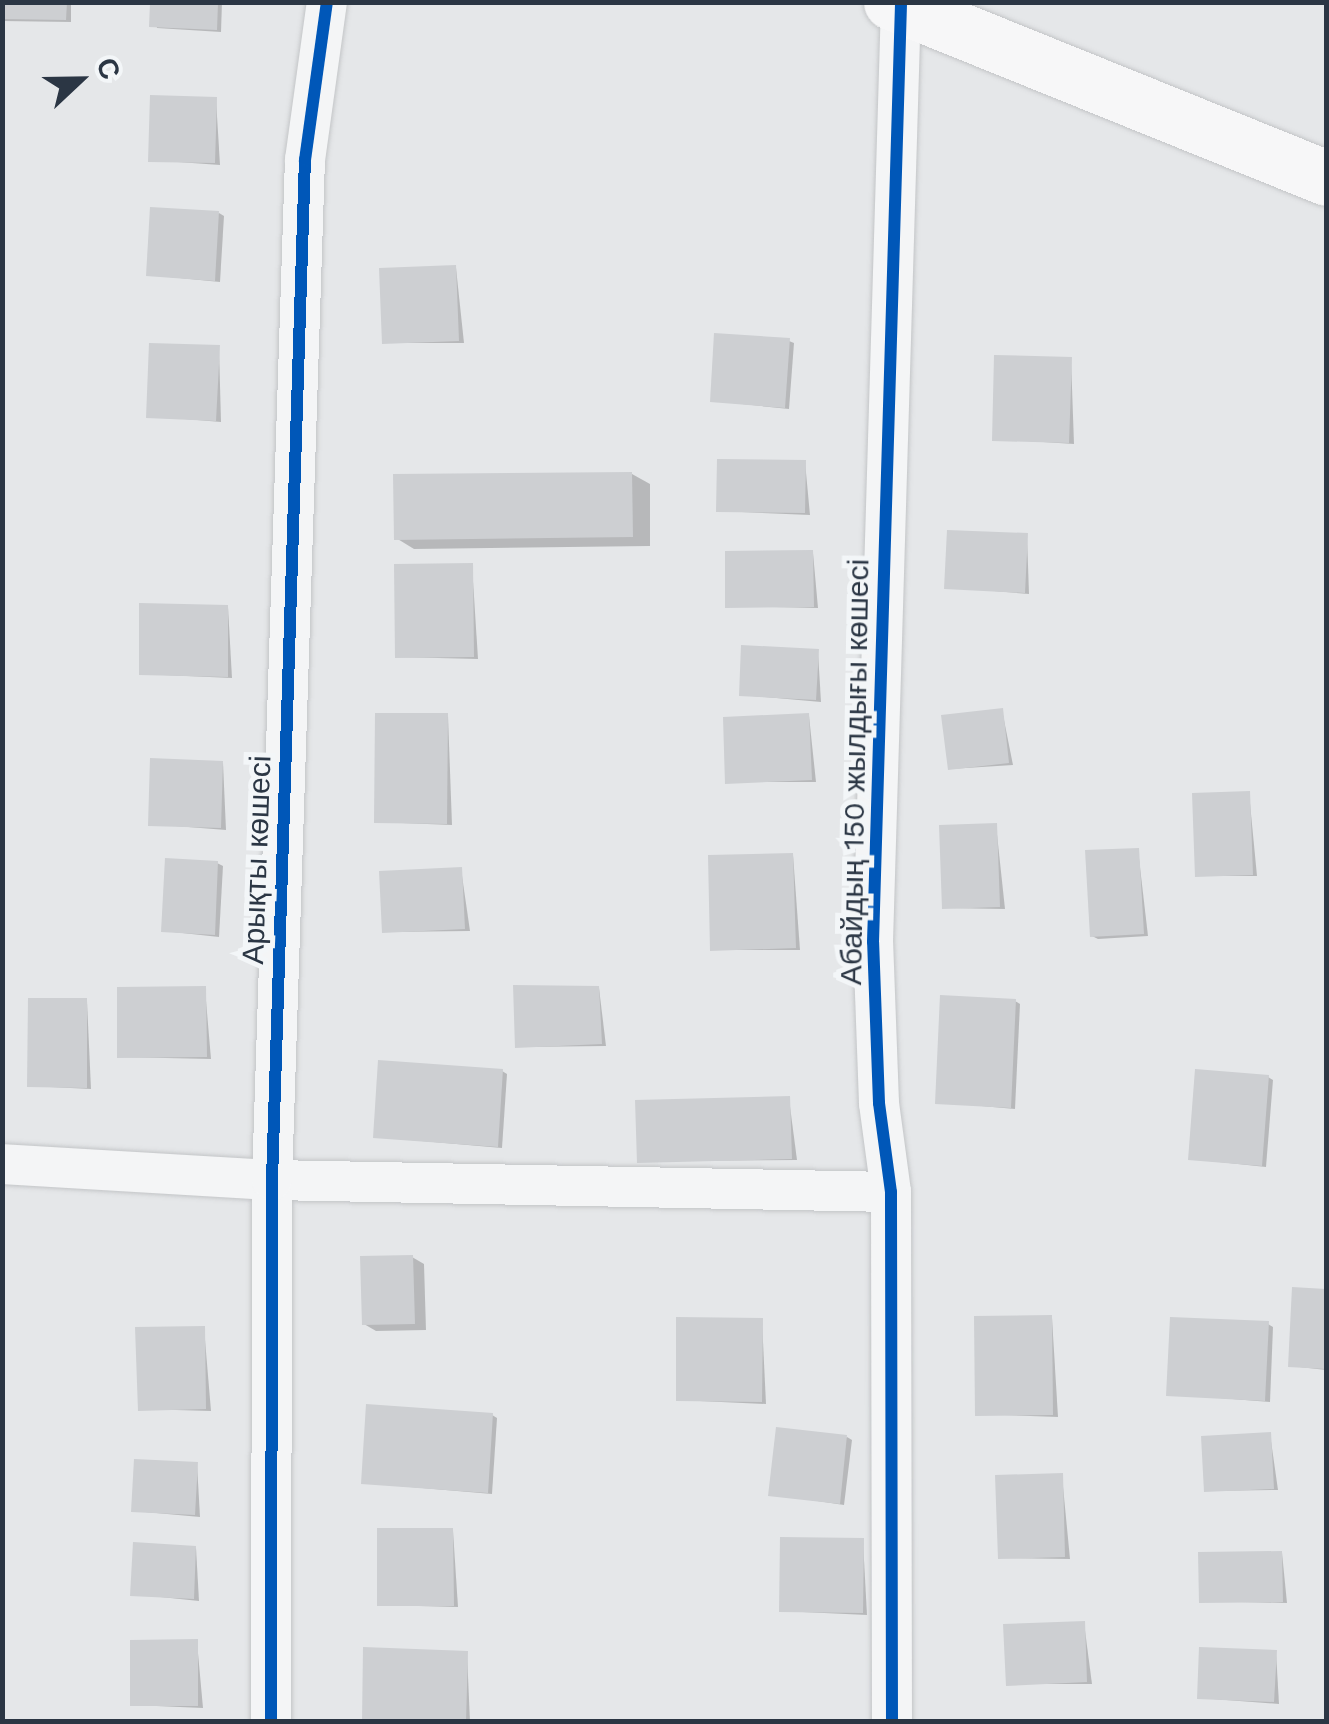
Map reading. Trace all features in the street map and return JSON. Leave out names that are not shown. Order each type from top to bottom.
[{"type":"street","name":"Арықты көшесі","points":[[271,1722],[272,1180],[306,160],[327,2]]},
{"type":"street","points":[[898,4],[1326,178]]},
{"type":"street","name":"Абайдың 150 жылдығы көшесі","points":[[892,1722],[891,1192],[879,1103],[872,942],[898,4]]},
{"type":"street","points":[[2,1164],[272,1180],[891,1192]]},
{"type":"building","points":[[2,2],[67,2],[66,20],[2,19]]},
{"type":"building","points":[[150,3],[218,3],[217,30],[149,27]]},
{"type":"building","points":[[150,95],[217,97],[215,163],[148,162]]},
{"type":"building","points":[[150,207],[219,211],[215,281],[146,276]]},
{"type":"building","points":[[456,265],[459,341],[382,344],[379,268]]},
{"type":"building","points":[[714,333],[790,338],[785,408],[710,402]]},
{"type":"building","points":[[149,343],[220,345],[216,421],[146,418]]},
{"type":"building","points":[[994,355],[1072,357],[1069,443],[992,441]]},
{"type":"building","points":[[717,459],[806,460],[805,513],[716,512]]},
{"type":"building","points":[[632,472],[633,537],[394,540],[393,474]]},
{"type":"building","points":[[947,530],[1028,533],[1025,593],[944,589]]},
{"type":"building","points":[[813,550],[814,607],[725,608],[725,551]]},
{"type":"building","points":[[473,563],[474,657],[395,658],[394,564]]},
{"type":"building","points":[[139,603],[228,605],[228,677],[139,675]]},
{"type":"building","points":[[741,645],[819,649],[816,700],[739,696]]},
{"type":"building","points":[[1003,708],[1009,763],[948,770],[941,715]]},
{"type":"building","points":[[375,713],[448,713],[447,824],[374,823]]},
{"type":"building","points":[[809,713],[812,780],[725,784],[723,717]]},
{"type":"building","points":[[150,758],[223,761],[221,828],[148,826]]},
{"type":"building","points":[[1250,791],[1253,875],[1195,877],[1192,793]]},
{"type":"building","points":[[997,823],[1000,907],[942,909],[939,825]]},
{"type":"building","points":[[1139,848],[1144,934],[1090,937],[1085,850]]},
{"type":"building","points":[[793,853],[796,948],[710,951],[708,855]]},
{"type":"building","points":[[165,858],[218,861],[215,935],[161,932]]},
{"type":"building","points":[[462,867],[465,929],[382,933],[379,871]]},
{"type":"building","points":[[513,985],[599,986],[602,1044],[515,1048]]},
{"type":"building","points":[[206,986],[207,1057],[117,1058],[117,987]]},
{"type":"building","points":[[940,995],[1016,999],[1011,1108],[935,1104]]},
{"type":"building","points":[[28,998],[87,998],[87,1088],[27,1087]]},
{"type":"building","points":[[378,1060],[503,1069],[498,1147],[373,1138]]},
{"type":"building","points":[[1195,1069],[1269,1075],[1262,1166],[1188,1160]]},
{"type":"building","points":[[790,1096],[792,1159],[637,1163],[635,1100]]},
{"type":"building","points":[[413,1255],[415,1324],[362,1325],[360,1256]]},
{"type":"building","points":[[1292,1287],[1326,1289],[1326,1369],[1288,1367]]},
{"type":"building","points":[[1052,1315],[1053,1415],[975,1416],[974,1316]]},
{"type":"building","points":[[676,1317],[763,1318],[762,1402],[676,1401]]},
{"type":"building","points":[[1170,1317],[1269,1321],[1265,1401],[1166,1396]]},
{"type":"building","points":[[205,1326],[206,1409],[138,1411],[135,1327]]},
{"type":"building","points":[[366,1404],[493,1413],[488,1493],[361,1484]]},
{"type":"building","points":[[776,1427],[847,1435],[840,1504],[768,1496]]},
{"type":"building","points":[[1271,1432],[1274,1489],[1204,1492],[1201,1436]]},
{"type":"building","points":[[134,1459],[198,1462],[195,1515],[131,1512]]},
{"type":"building","points":[[1063,1473],[1065,1557],[998,1559],[995,1475]]},
{"type":"building","points":[[377,1528],[453,1528],[454,1606],[377,1606]]},
{"type":"building","points":[[780,1537],[864,1538],[863,1613],[779,1612]]},
{"type":"building","points":[[133,1542],[196,1546],[194,1599],[130,1596]]},
{"type":"building","points":[[1282,1551],[1283,1602],[1199,1603],[1198,1552]]},
{"type":"building","points":[[1085,1621],[1087,1682],[1006,1686],[1003,1624]]},
{"type":"building","points":[[198,1639],[198,1706],[130,1706],[130,1640]]},
{"type":"building","points":[[363,1647],[468,1651],[466,1722],[362,1722]]},
{"type":"building","points":[[1199,1647],[1277,1650],[1274,1702],[1197,1699]]},
{"type":"cycle path","points":[[271,1722],[272,1180],[305,160],[327,2]]},
{"type":"cycle path","points":[[892,1722],[891,1192],[879,1103],[873,942],[901,2]]}]
